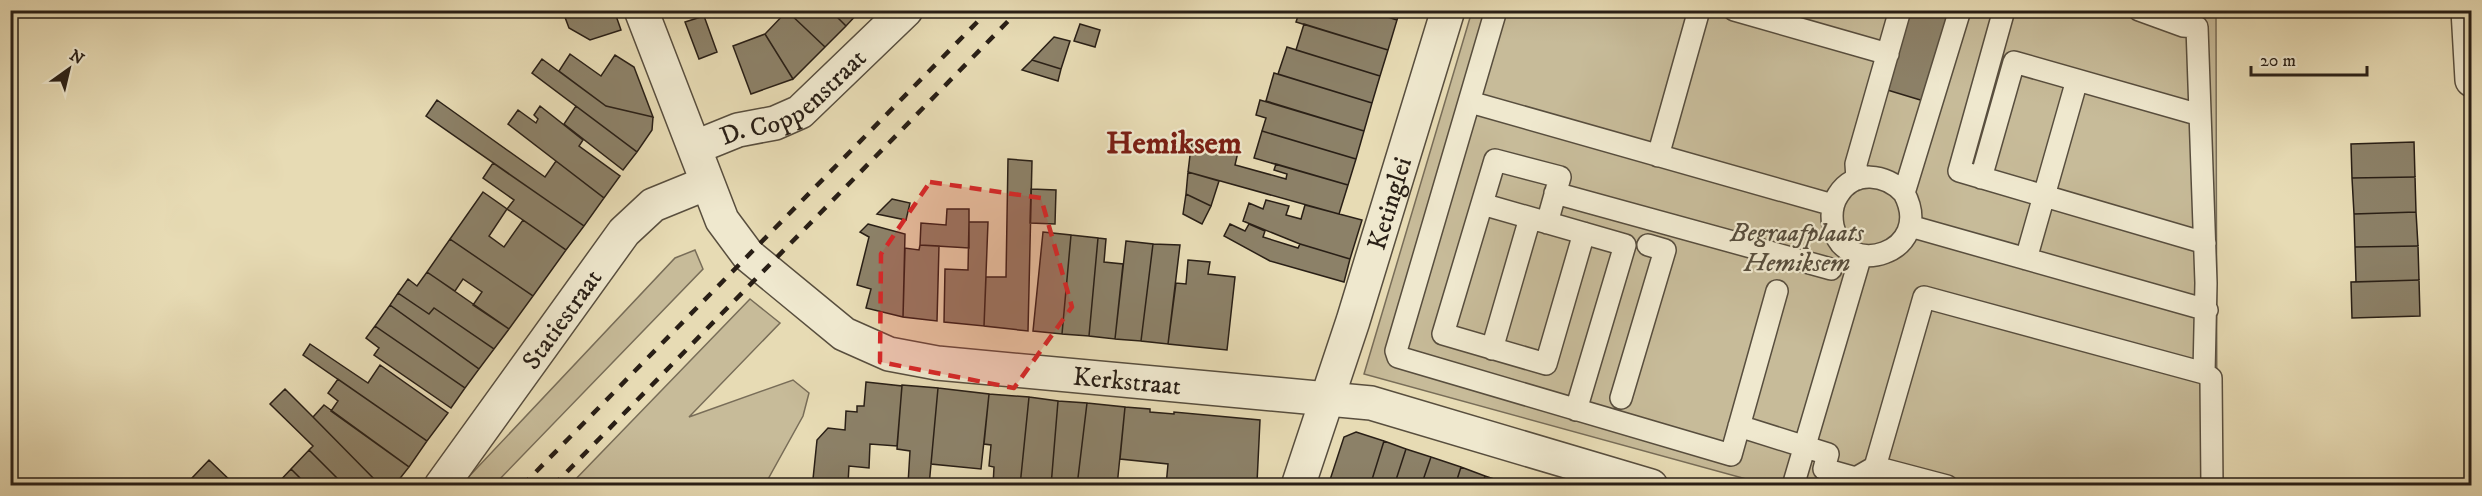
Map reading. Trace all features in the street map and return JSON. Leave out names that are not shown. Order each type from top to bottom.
[{"type":"street","name":"Kerkstraat","points":[[641,10],[696,147],[706,183],[722,220],[748,255],[764,271],[844,334],[889,354],[937,363],[1329,397],[1371,403],[1651,486]]},
{"type":"street","name":"D. Coppenstraat","points":[[696,147],[738,130],[775,123],[800,112],[906,10]]},
{"type":"street","name":"Ketinglei","points":[[1298,486],[1329,397],[1448,10]]},
{"type":"street","points":[[2468,10],[2472,80]]},
{"type":"street","name":"Statiestraat","points":[[441,486],[624,232],[653,205],[706,183]]},
{"type":"lane","points":[[1496,10],[1396,351],[1398,357],[1731,455],[1777,291]]},
{"type":"lane","points":[[1658,156],[1699,10]]},
{"type":"lane","points":[[1734,10],[1888,54]]},
{"type":"lane","points":[[1857,179],[1856,164],[1900,10]]},
{"type":"lane","points":[[1904,193],[1960,10]]},
{"type":"lane","points":[[2004,10],[1959,171],[2205,243]]},
{"type":"lane","points":[[2139,10],[2183,26],[2197,27],[2207,310],[2204,373]]},
{"type":"lane","points":[[1981,178],[2014,62],[2200,115]]},
{"type":"lane","points":[[2026,259],[2077,80]]},
{"type":"lane","points":[[1470,102],[1833,206]]},
{"type":"lane","points":[[1492,349],[1538,220],[1555,193],[1560,177],[1495,160],[1443,334],[1492,349],[1546,364],[1584,233]]},
{"type":"lane","points":[[1869,176],[1882,177],[1895,183],[1911,206],[1910,226],[1900,244],[1888,252],[1875,256],[1861,255],[1840,241],[1834,230],[1833,206],[1846,185],[1857,179],[1869,176]]},
{"type":"lane","points":[[1555,193],[1831,269]]},
{"type":"lane","points":[[1482,204],[1642,249],[1648,245],[1655,220]]},
{"type":"lane","points":[[1910,226],[2207,310]]},
{"type":"lane","points":[[1576,410],[1625,245]]},
{"type":"lane","points":[[1621,398],[1665,250],[1648,245]]},
{"type":"lane","points":[[1792,486],[1861,255]]},
{"type":"lane","points":[[1740,426],[1828,454],[1824,469],[1858,482],[1875,466],[1924,297],[2204,373],[2211,378],[2212,486]]},
{"type":"lane","points":[[1875,466],[1947,486]]},
{"type":"highlighted area","points":[[930,182],[1041,198],[1072,307],[1014,388],[880,362],[881,254]]},
{"type":"green space","name":"Begraafplaats Hemiksem","points":[[1472,11],[2216,11],[2217,485],[1768,485],[1364,374]]},
{"type":"green space","points":[[695,250],[703,269],[494,485],[460,486],[675,258]]},
{"type":"green space","points":[[750,299],[780,323],[689,417],[793,380],[809,393],[803,416],[767,481],[769,485],[570,485]]},
{"type":"building","points":[[542,10],[614,10],[621,30],[590,40],[569,28],[563,12],[550,15]]},
{"type":"building","points":[[830,10],[861,10],[846,26]]},
{"type":"building","points":[[830,10],[846,26],[825,47],[787,11]]},
{"type":"building","points":[[1300,10],[1366,10],[1397,20],[1388,50],[1296,22]]},
{"type":"building","points":[[1366,10],[1400,10],[1397,20]]},
{"type":"building","points":[[1907,10],[1953,10],[1927,102],[1884,89]]},
{"type":"building","points":[[787,11],[825,47],[793,79],[765,34]]},
{"type":"building","points":[[704,16],[717,52],[699,59],[685,22]]},
{"type":"building","points":[[1080,24],[1100,30],[1095,47],[1074,41]]},
{"type":"building","points":[[1304,24],[1388,50],[1380,76],[1296,50]]},
{"type":"building","points":[[765,34],[793,79],[751,94],[733,46]]},
{"type":"building","points":[[1054,37],[1070,41],[1061,69],[1032,60]]},
{"type":"building","points":[[1287,47],[1380,76],[1372,103],[1278,74]]},
{"type":"building","points":[[570,54],[601,76],[615,55],[634,67],[653,117],[606,106],[559,71]]},
{"type":"building","points":[[542,59],[606,106],[653,117],[652,130],[637,152],[532,73]]},
{"type":"building","points":[[1032,60],[1061,69],[1058,81],[1022,70]]},
{"type":"building","points":[[1274,73],[1372,103],[1364,131],[1266,101]]},
{"type":"building","points":[[437,100],[545,177],[556,161],[604,198],[584,226],[426,116]]},
{"type":"building","points":[[1260,100],[1364,131],[1356,159],[1262,131],[1266,118],[1256,115]]},
{"type":"building","points":[[540,106],[583,140],[579,146],[620,176],[604,198],[508,124],[518,110],[536,123],[538,119],[534,115]]},
{"type":"building","points":[[576,106],[637,152],[623,170],[564,124]]},
{"type":"building","points":[[1262,131],[1356,159],[1348,185],[1254,158]]},
{"type":"building","points":[[1192,139],[1238,152],[1235,165],[1286,179],[1287,174],[1274,170],[1276,164],[1348,185],[1339,214],[1188,172]]},
{"type":"building","points":[[2414,142],[2415,177],[2352,178],[2351,144]]},
{"type":"building","points":[[1008,159],[1032,161],[1028,331],[984,326],[986,277],[1006,277]]},
{"type":"building","points":[[493,163],[584,226],[566,250],[507,209],[514,200],[483,178]]},
{"type":"building","points":[[1188,172],[1219,181],[1211,206],[1186,194]]},
{"type":"building","points":[[2415,177],[2416,212],[2354,214],[2352,178]]},
{"type":"building","points":[[1031,189],[1056,190],[1055,224],[1030,223]]},
{"type":"building","points":[[483,192],[507,209],[489,236],[504,247],[523,220],[566,250],[533,296],[450,239]]},
{"type":"building","points":[[1186,194],[1211,206],[1202,224],[1183,214]]},
{"type":"building","points":[[892,199],[910,203],[906,220],[877,214]]},
{"type":"building","points":[[1266,200],[1289,206],[1286,215],[1301,219],[1305,205],[1362,220],[1350,259],[1300,244],[1243,221],[1249,203],[1263,209]]},
{"type":"building","points":[[947,209],[969,209],[969,248],[920,245],[921,223],[946,225]]},
{"type":"building","points":[[2416,212],[2418,246],[2355,247],[2354,214]]},
{"type":"building","points":[[969,222],[988,222],[984,326],[944,322],[945,269],[968,270]]},
{"type":"building","points":[[868,224],[905,234],[903,317],[866,308],[871,289],[857,285],[869,237],[860,232]]},
{"type":"building","points":[[1230,224],[1245,231],[1249,224],[1265,231],[1263,237],[1298,248],[1300,244],[1350,259],[1344,282],[1270,261],[1224,236]]},
{"type":"building","points":[[1043,232],[1071,235],[1062,334],[1033,331]]},
{"type":"building","points":[[1071,235],[1098,238],[1089,336],[1062,334]]},
{"type":"building","points":[[1098,238],[1106,239],[1104,262],[1123,264],[1115,339],[1089,336]]},
{"type":"building","points":[[450,239],[533,296],[509,329],[473,305],[482,292],[463,279],[455,291],[427,272]]},
{"type":"building","points":[[1126,241],[1153,244],[1141,341],[1115,339]]},
{"type":"building","points":[[1153,244],[1180,245],[1168,344],[1141,341]]},
{"type":"building","points":[[920,245],[939,246],[937,321],[903,317],[905,248],[919,250]]},
{"type":"building","points":[[2418,246],[2419,280],[2356,282],[2355,247]]},
{"type":"building","points":[[1188,260],[1210,262],[1208,274],[1235,277],[1227,350],[1168,344],[1176,283],[1186,284]]},
{"type":"building","points":[[427,272],[509,329],[494,349],[434,308],[429,314],[398,293],[408,279],[417,286]]},
{"type":"building","points":[[2419,280],[2420,316],[2352,318],[2351,282]]},
{"type":"building","points":[[398,293],[429,314],[434,308],[494,349],[479,369],[390,305]]},
{"type":"building","points":[[390,305],[479,369],[465,388],[375,326]]},
{"type":"building","points":[[375,326],[465,388],[451,408],[374,355],[379,348],[366,338]]},
{"type":"building","points":[[310,344],[368,383],[380,365],[448,413],[427,441],[303,355]]},
{"type":"building","points":[[338,379],[427,441],[409,467],[331,411],[338,401],[328,393]]},
{"type":"building","points":[[866,382],[902,386],[897,446],[870,444],[869,468],[849,466],[848,483],[813,479],[817,440],[828,428],[845,430],[846,411],[857,412],[857,406],[864,406]]},
{"type":"building","points":[[902,385],[938,388],[929,486],[908,484],[910,451],[897,449]]},
{"type":"building","points":[[938,388],[989,394],[981,469],[931,464]]},
{"type":"building","points":[[285,389],[381,486],[345,486],[309,450],[313,446],[270,404]]},
{"type":"building","points":[[989,394],[1029,397],[1020,486],[993,486],[994,467],[989,466],[991,445],[984,444]]},
{"type":"building","points":[[1029,397],[1058,401],[1051,486],[1020,486]]},
{"type":"building","points":[[1058,401],[1087,403],[1077,486],[1051,486]]},
{"type":"building","points":[[1087,403],[1125,407],[1117,486],[1077,486]]},
{"type":"building","points":[[324,405],[409,467],[394,486],[381,486],[313,417]]},
{"type":"building","points":[[1125,407],[1150,409],[1150,412],[1260,420],[1257,483],[1166,486],[1168,464],[1120,459]]},
{"type":"building","points":[[1356,432],[1384,441],[1370,486],[1328,486],[1344,437]]},
{"type":"building","points":[[1384,441],[1406,449],[1394,486],[1370,486]]},
{"type":"building","points":[[1406,449],[1431,457],[1421,486],[1394,486]]},
{"type":"building","points":[[309,450],[345,486],[308,486],[291,469]]},
{"type":"building","points":[[1431,457],[1461,467],[1455,486],[1421,486]]},
{"type":"building","points":[[209,460],[236,486],[200,486],[192,478]]},
{"type":"building","points":[[1461,467],[1485,476],[1482,486],[1455,486]]},
{"type":"building","points":[[291,469],[308,486],[275,486]]},
{"type":"building","points":[[1485,476],[1509,484],[1509,486],[1482,486]]},
{"type":"building","points":[[813,479],[848,483],[865,486],[812,486]]},
{"type":"railway","points":[[522,486],[989,10]]},
{"type":"railway","points":[[553,486],[1019,10]]},
{"type":"district","name":"Hemiksem","points":[[1174,142]]}]
